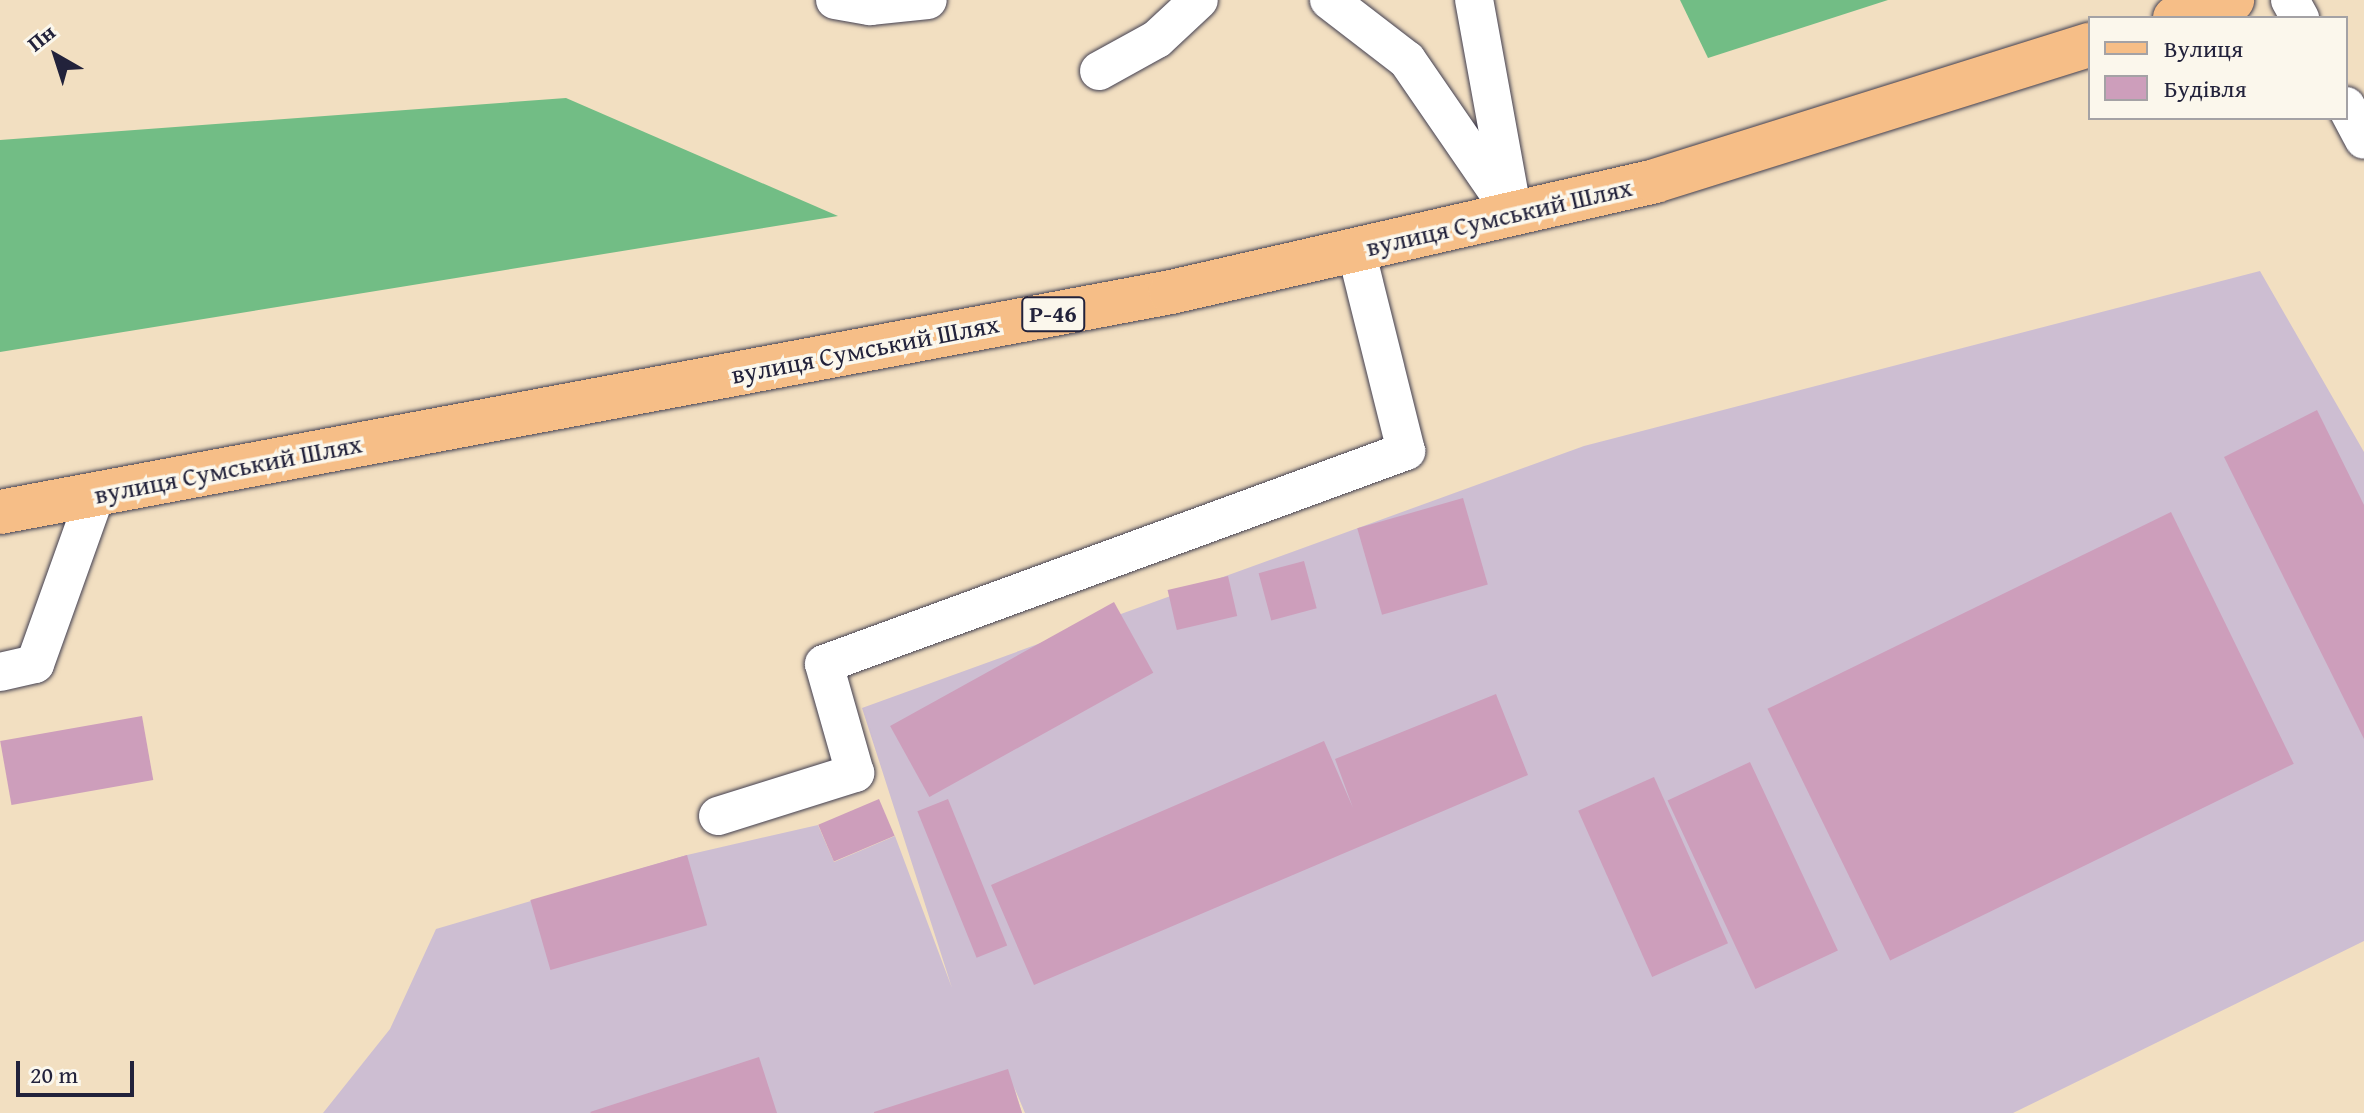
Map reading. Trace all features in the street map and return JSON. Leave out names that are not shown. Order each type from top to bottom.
[{"type":"main road","points":[[2181,16],[2232,0]]},
{"type":"main road","name":"вулиця Сумський Шлях","points":[[0,512],[1171,292],[1655,181],[2088,46]]},
{"type":"lane","points":[[835,0],[870,6],[928,0]]},
{"type":"lane","points":[[1099,71],[1157,39],[1199,0]]},
{"type":"lane","points":[[1329,0],[1407,60],[1513,214]]},
{"type":"lane","points":[[1474,0],[1513,214]]},
{"type":"lane","points":[[2348,110],[2364,140]]},
{"type":"lane","points":[[718,816],[855,773],[824,664],[1406,451],[1356,250]]},
{"type":"lane","points":[[0,672],[35,664],[96,494]]},
{"type":"shaded area","points":[[2260,271],[2364,452],[2364,941],[2013,1113],[1025,1113],[1014,1087],[1022,1113],[323,1113],[390,1029],[436,929],[687,855],[818,825],[834,862],[895,836],[952,988],[862,708],[1584,446]]},
{"type":"green space","points":[[1680,0],[1888,0],[1708,58]]},
{"type":"green space","points":[[566,98],[838,216],[0,352],[0,140]]},
{"type":"building","points":[[2317,410],[2364,505],[2364,739],[2224,457]]},
{"type":"building","points":[[1463,498],[1488,585],[1382,615],[1357,528]]},
{"type":"building","points":[[2171,512],[2294,764],[1890,960],[1767,709]]},
{"type":"building","points":[[1304,561],[1317,608],[1271,620],[1259,573]]},
{"type":"building","points":[[1228,576],[1237,616],[1177,630],[1168,590]]},
{"type":"building","points":[[1114,602],[1153,673],[929,797],[890,726]]},
{"type":"building","points":[[1496,694],[1528,775],[1034,985],[991,885],[1324,741],[1353,808],[1335,759]]},
{"type":"building","points":[[142,716],[153,780],[11,805],[0,741]]},
{"type":"building","points":[[1750,762],[1838,951],[1755,989],[1668,800]]},
{"type":"building","points":[[1654,777],[1728,943],[1652,977],[1578,811]]},
{"type":"building","points":[[879,799],[895,836],[834,862],[818,825]]},
{"type":"building","points":[[948,799],[1007,945],[977,958],[917,811]]},
{"type":"building","points":[[687,855],[707,925],[550,970],[530,900]]},
{"type":"building","points":[[759,1057],[777,1113],[590,1112]]},
{"type":"building","points":[[1008,1069],[1022,1113],[874,1113],[874,1112]]}]
